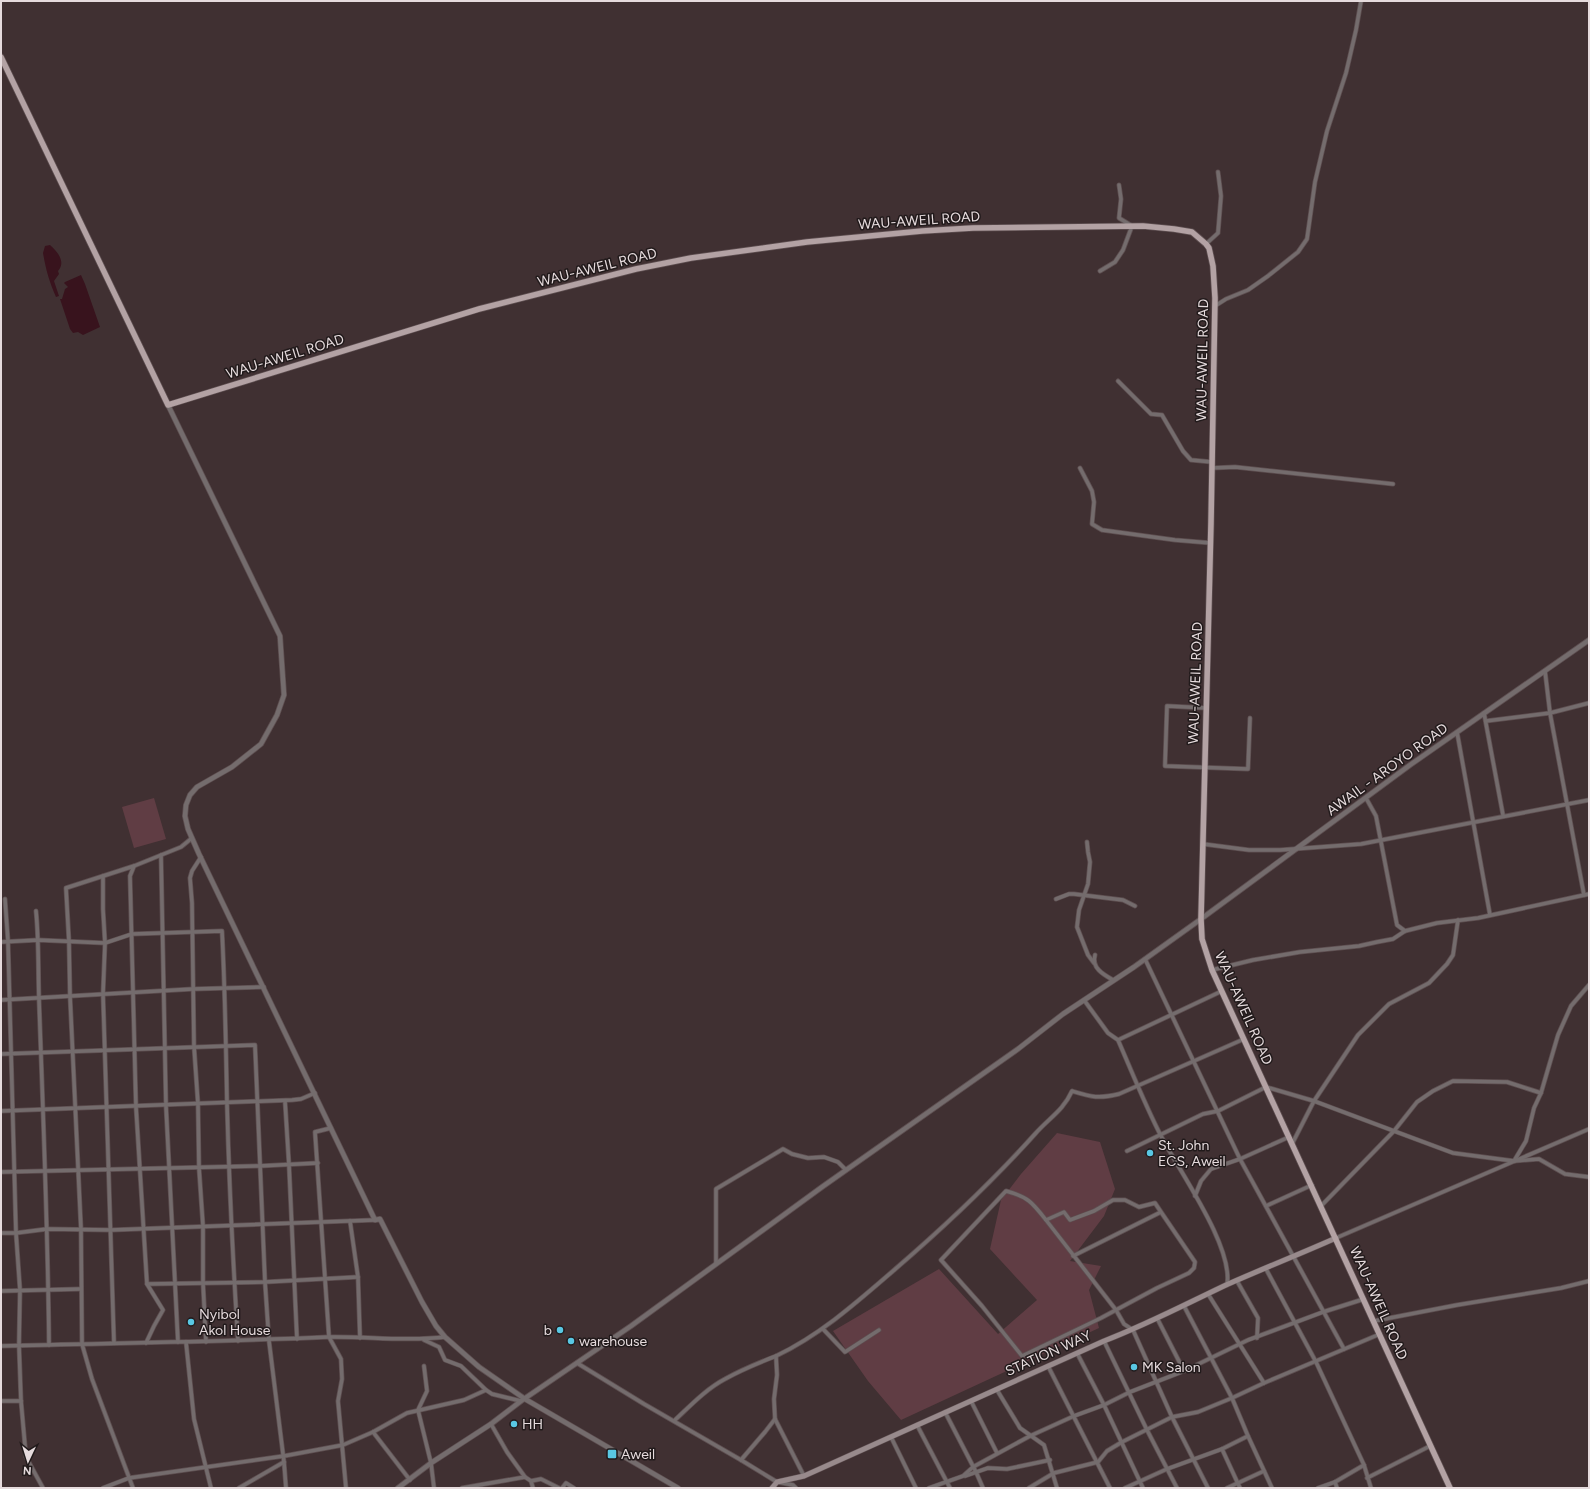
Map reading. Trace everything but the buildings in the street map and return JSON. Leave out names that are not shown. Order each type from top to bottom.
[{"type":"main road","points":[[1,57],[168,405]]},
{"type":"main road","name":"WAU-AWEIL ROAD","points":[[168,405],[479,309],[636,268],[691,258],[807,242],[922,231],[1023,226],[1132,226],[1185,230],[1192,232],[1206,244],[1210,253],[1215,306],[1212,465],[1209,523],[1211,543],[1204,768],[1201,919],[1202,939],[1212,970],[1450,1488]]},
{"type":"main road","name":"STATION WAY","points":[[777,1482],[804,1476],[1104,1341],[1133,1330],[1227,1285],[1293,1258],[1336,1238]]},
{"type":"main road","points":[[772,1488],[777,1482]]},
{"type":"street","points":[[1215,306],[1226,299],[1248,290],[1268,276],[1298,252],[1307,239],[1315,182],[1327,131],[1346,73],[1361,1]]},
{"type":"street","points":[[1206,244],[1218,233],[1221,196],[1218,172]]},
{"type":"street","points":[[1100,272],[1115,262],[1123,250],[1132,226],[1119,218],[1121,199],[1119,185]]},
{"type":"street","points":[[1118,381],[1151,414],[1162,415],[1183,451],[1191,460],[1212,465],[1393,484]]},
{"type":"street","points":[[168,405],[280,636],[284,695],[277,715],[261,744],[232,767],[197,787],[190,795],[184,814],[188,829],[201,858],[375,1220]]},
{"type":"street","points":[[1080,468],[1092,492],[1094,502],[1092,524],[1102,530],[1175,540],[1211,543]]},
{"type":"street","name":"AWAIL - AROYO ROAD","points":[[398,1488],[431,1463],[491,1424],[523,1400],[631,1326],[1084,1000],[1201,919],[1294,849],[1456,732],[1589,640]]},
{"type":"street","points":[[1545,670],[1550,712],[1584,895]]},
{"type":"street","points":[[1486,721],[1550,712],[1589,703]]},
{"type":"street","points":[[1206,708],[1167,706],[1165,766],[1248,769],[1250,718]]},
{"type":"street","points":[[1484,713],[1502,815]]},
{"type":"street","points":[[1456,732],[1474,821],[1490,915]]},
{"type":"street","points":[[1366,798],[1376,816],[1397,925],[1405,931]]},
{"type":"street","points":[[1203,844],[1249,850],[1294,849],[1361,844],[1502,815],[1589,800]]},
{"type":"street","points":[[133,1488],[92,1379],[82,1344],[81,1229],[66,888],[134,866],[181,847],[192,838]]},
{"type":"street","points":[[1087,842],[1090,862],[1088,884],[1079,910],[1076,927],[1088,955],[1099,971],[1113,980]]},
{"type":"street","points":[[161,855],[166,1106],[178,1342]]},
{"type":"street","points":[[201,858],[192,871],[190,878],[193,932],[194,1046],[203,1226],[203,1283],[206,1342]]},
{"type":"street","points":[[134,866],[130,876],[139,1169],[147,1284],[163,1310],[146,1343]]},
{"type":"street","points":[[103,876],[105,943],[103,994],[114,1343]]},
{"type":"street","points":[[1056,899],[1069,894],[1123,900],[1134,906]]},
{"type":"street","points":[[1212,970],[1253,960],[1300,952],[1359,946],[1393,939],[1405,931],[1437,923],[1490,915],[1589,894]]},
{"type":"street","points":[[5,899],[8,941],[16,1233],[20,1290],[19,1345],[21,1401],[26,1456],[42,1488]]},
{"type":"street","points":[[36,911],[46,1171],[49,1344]]},
{"type":"street","points":[[1292,1144],[1314,1101],[1358,1035],[1389,1004],[1429,983],[1447,964],[1453,955],[1458,920]]},
{"type":"street","points":[[1,942],[38,940],[105,943],[132,934],[222,931],[225,988],[227,1104],[234,1282],[238,1342]]},
{"type":"street","points":[[1094,963],[1095,955]]},
{"type":"street","points":[[1145,959],[1240,1159],[1344,1349]]},
{"type":"street","points":[[1514,1161],[1526,1140],[1534,1108],[1541,1093],[1558,1034],[1571,1006],[1589,985]]},
{"type":"street","points":[[1,1000],[193,989],[264,987]]},
{"type":"street","points":[[1118,1040],[1222,991]]},
{"type":"street","points":[[1084,1000],[1108,1033],[1118,1040],[1160,1135],[1211,1226],[1225,1257],[1228,1280],[1227,1285]]},
{"type":"street","points":[[675,1420],[692,1403],[723,1380],[795,1347],[823,1329],[852,1306],[932,1237],[1014,1157],[1067,1102],[1072,1091],[1091,1097],[1103,1098],[1119,1094],[1193,1060],[1244,1039]]},
{"type":"street","points":[[1,1054],[72,1050],[255,1045],[259,1166],[269,1340],[284,1456],[286,1488]]},
{"type":"street","points":[[1321,1206],[1394,1131],[1417,1102],[1433,1091],[1453,1081],[1507,1082],[1541,1093]]},
{"type":"street","points":[[1127,1151],[1181,1124],[1203,1114],[1218,1111],[1266,1087],[1314,1101],[1453,1153],[1514,1161],[1539,1159],[1565,1174],[1589,1177]]},
{"type":"street","points":[[1,1111],[285,1101],[300,1099],[315,1093]]},
{"type":"street","points":[[285,1101],[297,1339]]},
{"type":"street","points":[[331,1128],[315,1132],[329,1337],[341,1359],[342,1379],[338,1401],[346,1488]]},
{"type":"street","points":[[1336,1238],[1589,1129]]},
{"type":"street","points":[[1195,1196],[1201,1181],[1211,1169],[1240,1159],[1289,1137]]},
{"type":"street","points":[[716,1264],[716,1189],[783,1149],[792,1154],[808,1158],[824,1157],[838,1162],[846,1170]]},
{"type":"street","points":[[1,1172],[199,1168],[318,1163]]},
{"type":"street","points":[[1266,1206],[1312,1185]]},
{"type":"street","points":[[1046,1220],[1064,1212],[1070,1220],[1094,1211],[1113,1200],[1125,1200],[1139,1207],[1155,1203],[1195,1262],[1194,1268],[1189,1273],[1157,1288],[1116,1310],[1022,1356],[982,1306],[941,1260],[1006,1191],[1022,1195],[1035,1206],[1116,1310],[1124,1324],[1133,1330],[1172,1417],[1208,1488]]},
{"type":"street","points":[[1073,1256],[1161,1212]]},
{"type":"street","points":[[1,1233],[16,1233],[47,1229],[110,1230],[380,1220],[422,1302],[436,1326],[445,1337],[479,1367],[523,1400],[678,1488]]},
{"type":"street","points":[[350,1221],[358,1277],[360,1338]]},
{"type":"street","points":[[1266,1268],[1316,1362],[1364,1466],[1371,1488]]},
{"type":"street","points":[[147,1284],[265,1282],[358,1277]]},
{"type":"street","points":[[1237,1281],[1258,1318],[1257,1338]]},
{"type":"street","points":[[1374,1321],[1457,1305],[1560,1288],[1589,1281]]},
{"type":"street","points":[[1,1291],[81,1289]]},
{"type":"street","points":[[1208,1294],[1264,1383]]},
{"type":"street","points":[[963,1476],[973,1467],[1030,1436],[1074,1416],[1184,1371],[1239,1344],[1294,1322],[1364,1299]]},
{"type":"street","points":[[1184,1306],[1210,1359],[1232,1398],[1272,1488]]},
{"type":"street","points":[[1157,1318],[1184,1371]]},
{"type":"street","points":[[823,1329],[845,1352],[879,1330]]},
{"type":"street","points":[[1029,1488],[1054,1473],[1098,1462],[1107,1451],[1172,1417],[1198,1412],[1380,1334]]},
{"type":"street","points":[[1,1346],[238,1342],[329,1337],[423,1339],[445,1337]]},
{"type":"street","points":[[423,1339],[439,1347],[446,1360],[461,1366],[492,1394],[523,1400]]},
{"type":"street","points":[[1104,1341],[1177,1488]]},
{"type":"street","points":[[186,1342],[194,1419],[211,1488]]},
{"type":"street","points":[[1077,1353],[1104,1405],[1143,1488]]},
{"type":"street","points":[[776,1356],[777,1375],[774,1399],[775,1419],[804,1476]]},
{"type":"street","points":[[577,1363],[777,1482],[793,1485],[796,1488]]},
{"type":"street","points":[[424,1366],[427,1391],[418,1410],[431,1463],[434,1488]]},
{"type":"street","points":[[1048,1366],[1110,1488]]},
{"type":"street","points":[[103,1488],[129,1478],[284,1456],[343,1445],[373,1432],[407,1413],[464,1400],[486,1390]]},
{"type":"street","points":[[997,1390],[1020,1428],[1044,1445],[1054,1473],[1057,1488]]},
{"type":"street","points":[[1,1401],[21,1401]]},
{"type":"street","points":[[972,1401],[997,1454]]},
{"type":"street","points":[[945,1412],[983,1488]]},
{"type":"street","points":[[741,1460],[775,1419]]},
{"type":"street","points":[[491,1424],[507,1452],[525,1477],[531,1481],[533,1488]]},
{"type":"street","points":[[917,1425],[950,1488]]},
{"type":"street","points":[[373,1432],[410,1480]]},
{"type":"street","points":[[1125,1488],[1167,1469],[1222,1449],[1248,1436]]},
{"type":"street","points":[[891,1437],[916,1488]]},
{"type":"street","points":[[1367,1478],[1430,1446]]},
{"type":"street","points":[[1222,1449],[1240,1488]]},
{"type":"street","points":[[929,1488],[988,1468],[1007,1469],[1050,1460]]},
{"type":"street","points":[[239,1488],[284,1462]]},
{"type":"street","points":[[1318,1488],[1335,1482],[1364,1466]]},
{"type":"street","points":[[1227,1488],[1264,1470]]},
{"type":"street","points":[[462,1488],[525,1477]]},
{"type":"street","points":[[531,1481],[541,1479],[559,1488]]},
{"type":"street","points":[[1335,1482],[1337,1488]]},
{"type":"street","points":[[562,1488],[566,1483],[574,1488]]},
{"type":"shaded area","points":[[50,245],[56,251],[61,261],[58,271],[59,274],[54,281],[59,296],[56,297],[51,286],[43,253],[45,246]]},
{"type":"shaded area","points":[[81,275],[100,327],[83,335],[78,332],[73,333],[70,329],[60,299],[62,299],[65,289],[68,287],[64,283]]},
{"type":"shaded area","points":[[154,798],[166,839],[134,848],[122,807]]},
{"type":"shaded area","points":[[1057,1133],[1100,1142],[1115,1189],[1104,1216],[1070,1261],[1101,1266],[1089,1290],[1099,1328],[901,1420],[868,1381],[833,1331],[939,1269],[998,1334],[1037,1300],[990,1249],[1001,1200],[1021,1174]]},
{"type":"place","name":"St. John ECS, Aweil","points":[[1150,1153]]},
{"type":"place","name":"Nyibol Akol House","points":[[191,1322]]},
{"type":"place","name":"b","points":[[560,1330]]},
{"type":"place","name":"warehouse","points":[[571,1341]]},
{"type":"place","name":"MK Salon","points":[[1134,1367]]},
{"type":"place","name":"HH","points":[[514,1424]]},
{"type":"place","name":"Aweil","points":[[612,1454]]}]
